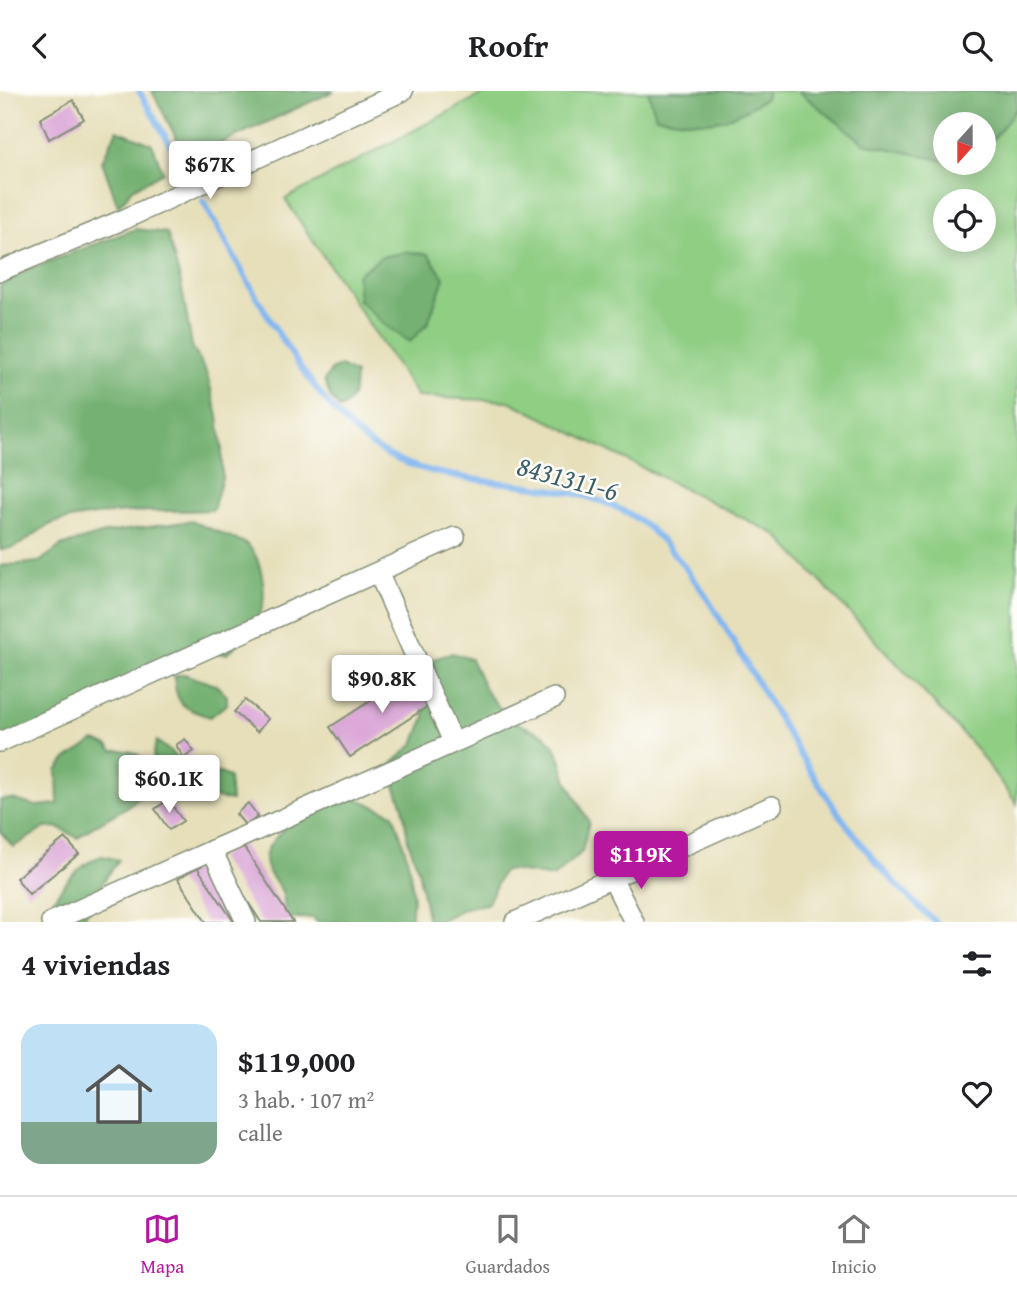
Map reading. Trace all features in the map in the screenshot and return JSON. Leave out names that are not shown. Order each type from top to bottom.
[{"type":"street","points":[[0,271],[127,218],[403,91]]},
{"type":"street","points":[[0,742],[455,537]]},
{"type":"street","points":[[378,572],[453,742]]},
{"type":"street","points":[[51,922],[554,698]]},
{"type":"street","points":[[515,922],[772,806]]},
{"type":"street","points":[[212,850],[246,922]]},
{"type":"street","points":[[612,878],[634,922]]},
{"type":"green space","points":[[152,91],[334,91],[187,159]]},
{"type":"green space","points":[[488,91],[1017,91],[1017,804],[973,745],[777,535],[509,401],[418,397],[285,199]]},
{"type":"green space","points":[[648,91],[767,91],[767,97],[726,119],[702,122],[656,117]]},
{"type":"green space","points":[[798,91],[1017,91],[1017,108],[996,135],[996,112],[933,112],[933,158],[864,143]]},
{"type":"green space","points":[[117,130],[152,144],[163,172],[133,189],[118,206],[102,161]]},
{"type":"green space","points":[[135,229],[167,233],[181,283],[192,346],[207,374],[218,416],[222,448],[222,478],[213,510],[135,512],[76,518],[49,525],[18,545],[0,550],[0,286],[32,268]]},
{"type":"green space","points":[[408,252],[428,254],[444,278],[428,323],[410,342],[385,325],[359,300],[357,275],[381,257]]},
{"type":"green space","points":[[341,366],[355,374],[355,379],[351,399],[340,409],[331,398],[324,381],[332,369]]},
{"type":"green space","points":[[191,521],[245,543],[256,557],[262,577],[262,607],[245,636],[227,654],[215,653],[0,743],[0,566],[39,562],[61,546],[105,533]]},
{"type":"green space","points":[[452,653],[471,659],[487,693],[510,720],[545,735],[557,750],[567,781],[589,822],[582,852],[553,877],[510,870],[502,872],[488,903],[428,922],[418,869],[408,841],[403,807],[388,767],[414,744],[425,717],[420,690],[430,660]]},
{"type":"green space","points":[[184,674],[216,685],[227,696],[227,704],[210,717],[183,705],[177,694],[174,676]]},
{"type":"green space","points":[[94,741],[107,745],[113,751],[134,753],[145,762],[148,767],[137,798],[78,838],[57,827],[45,828],[13,847],[0,831],[0,800],[12,799],[36,806],[58,804],[57,771],[65,760]]},
{"type":"green space","points":[[157,741],[198,774],[220,773],[229,777],[231,801],[207,796],[196,803],[187,803],[175,793],[169,776],[159,770],[154,762]]},
{"type":"green space","points":[[344,793],[393,814],[412,881],[410,922],[316,922],[314,918],[273,918],[285,909],[280,887],[266,866],[266,855],[271,843],[293,822]]},
{"type":"green space","points":[[102,856],[119,860],[103,882],[84,918],[81,922],[55,922],[48,911],[57,895],[70,878],[86,864]]},
{"type":"building","points":[[73,100],[84,119],[49,139],[40,119]]},
{"type":"building","points":[[414,673],[433,703],[350,757],[330,727]]},
{"type":"building","points":[[245,700],[268,719],[257,732],[234,712]]},
{"type":"building","points":[[185,739],[194,751],[184,758],[176,745]]},
{"type":"building","points":[[168,800],[183,821],[169,830],[155,809]]},
{"type":"building","points":[[248,803],[258,816],[246,826],[236,814]]},
{"type":"building","points":[[65,838],[79,854],[29,894],[16,878]]},
{"type":"building","points":[[241,843],[293,922],[261,922],[219,857]]},
{"type":"building","points":[[197,867],[234,922],[206,922],[178,879]]},
{"type":"waterway","name":"8431311-6","points":[[139,91],[186,172]]},
{"type":"waterway","name":"8431311-6","points":[[203,201],[282,340],[332,408],[359,435],[397,460],[420,468],[480,480],[547,488],[591,498],[632,516],[650,529],[666,545],[707,598],[813,775],[856,838],[907,896],[936,922]]}]
